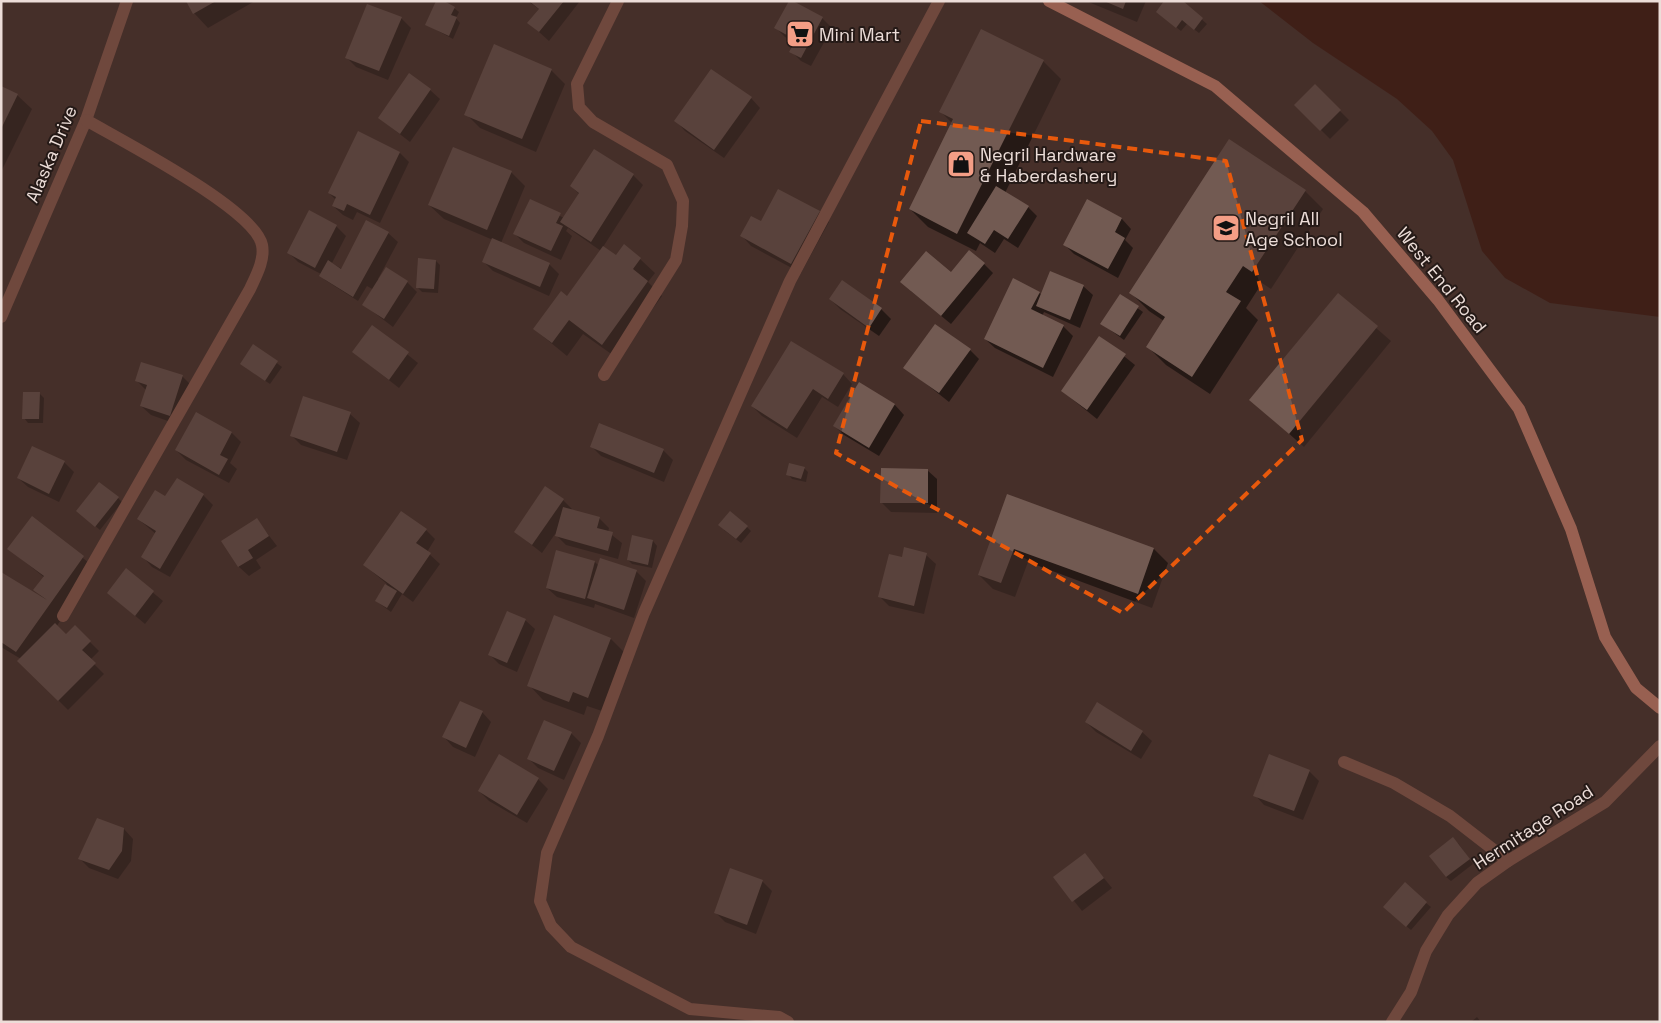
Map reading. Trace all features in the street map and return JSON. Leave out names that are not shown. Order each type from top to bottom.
[{"type":"main road","name":"West End Road","points":[[1050,1],[1215,86],[1363,212],[1438,300],[1520,409],[1571,529],[1605,637],[1636,688],[1660,708]]},
{"type":"street","name":"Alaska Drive","points":[[1,317],[86,120],[126,1]]},
{"type":"street","points":[[604,375],[676,260],[682,226],[683,201],[667,165],[593,122],[578,106],[577,84],[618,1]]},
{"type":"street","points":[[788,1022],[780,1017],[690,1008],[571,947],[551,926],[540,901],[547,853],[598,736],[644,613],[790,281],[939,1]]},
{"type":"street","points":[[63,616],[250,289],[262,255],[262,245],[251,226],[203,188],[86,120]]},
{"type":"street","name":"Hermitage Road","points":[[1392,1022],[1411,992],[1426,951],[1448,915],[1478,883],[1508,861],[1605,802],[1660,746]]},
{"type":"street","points":[[1344,762],[1394,783],[1450,816],[1508,861]]},
{"type":"highlighted area","points":[[921,121],[1226,161],[1302,440],[1123,613],[836,453]]},
{"type":"shaded area","points":[[1259,1],[1660,1],[1660,317],[1550,303],[1505,278],[1482,251],[1453,160],[1432,131],[1397,99],[1313,43]]},
{"type":"building","points":[[186,1],[216,1],[193,14]]},
{"type":"building","points":[[436,1],[444,1],[455,7],[451,15],[457,17],[449,36],[425,25]]},
{"type":"building","points":[[529,1],[564,1],[539,32],[527,23],[539,9]]},
{"type":"building","name":"Mini Mart","points":[[789,1],[793,1],[823,17],[801,58],[789,52],[796,40],[774,28]]},
{"type":"building","points":[[1104,1],[1126,1],[1123,9]]},
{"type":"building","points":[[1164,1],[1183,1],[1203,18],[1194,30],[1182,20],[1176,28],[1156,12]]},
{"type":"building","points":[[367,4],[402,17],[379,71],[345,58]]},
{"type":"building","name":"Negril Hardware & Haberdashery","points":[[981,29],[1044,60],[957,234],[909,209],[953,119],[939,112]]},
{"type":"building","points":[[494,44],[552,69],[522,139],[464,115]]},
{"type":"building","points":[[711,69],[752,97],[714,150],[674,121]]},
{"type":"building","points":[[409,73],[431,89],[400,134],[378,118]]},
{"type":"building","points":[[1315,84],[1341,110],[1320,131],[1294,105]]},
{"type":"building","points":[[1,86],[18,94],[1,129]]},
{"type":"building","points":[[358,131],[400,152],[370,215],[347,204],[344,211],[332,206],[336,197],[328,193]]},
{"type":"building","name":"Negril All Age School","points":[[1229,139],[1306,190],[1252,272],[1243,266],[1226,292],[1241,301],[1192,377],[1146,347],[1165,317],[1129,293]]},
{"type":"building","points":[[453,147],[512,171],[487,230],[428,205]]},
{"type":"building","points":[[594,149],[634,174],[591,242],[560,222],[579,193],[570,186]]},
{"type":"building","points":[[996,186],[1029,206],[1008,239],[994,230],[985,244],[967,233]]},
{"type":"building","points":[[778,189],[820,211],[791,264],[740,236],[751,216],[761,221]]},
{"type":"building","points":[[530,199],[561,213],[556,223],[563,226],[551,251],[513,234]]},
{"type":"building","points":[[1087,199],[1122,218],[1115,232],[1125,238],[1108,269],[1063,245]]},
{"type":"building","points":[[309,210],[337,225],[315,268],[287,253]]},
{"type":"building","points":[[366,220],[389,232],[353,297],[319,276],[328,260],[341,269]]},
{"type":"building","points":[[492,238],[550,263],[540,287],[482,262]]},
{"type":"building","points":[[624,244],[641,258],[633,269],[648,281],[602,345],[569,320],[552,343],[533,329],[561,291],[567,296],[603,246],[616,255]]},
{"type":"building","points":[[969,250],[985,263],[941,316],[900,282],[926,251],[951,272]]},
{"type":"building","points":[[418,258],[436,260],[434,289],[416,288]]},
{"type":"building","points":[[386,267],[408,281],[384,319],[362,305]]},
{"type":"building","points":[[1050,271],[1084,285],[1070,320],[1036,306]]},
{"type":"building","points":[[1013,278],[1040,292],[1031,309],[1064,325],[1043,368],[984,339]]},
{"type":"building","points":[[842,280],[882,308],[869,328],[829,299]]},
{"type":"building","points":[[1338,293],[1378,326],[1289,434],[1249,400]]},
{"type":"building","points":[[1120,294],[1139,306],[1120,336],[1100,324]]},
{"type":"building","points":[[935,324],[971,349],[939,393],[903,368]]},
{"type":"building","points":[[372,325],[409,352],[389,380],[352,352]]},
{"type":"building","points":[[1099,336],[1126,354],[1087,410],[1061,391]]},
{"type":"building","points":[[791,341],[844,373],[828,399],[813,389],[787,429],[751,406]]},
{"type":"building","points":[[253,344],[278,361],[265,381],[240,364]]},
{"type":"building","points":[[141,362],[183,375],[170,416],[140,406],[147,385],[135,381]]},
{"type":"building","points":[[859,382],[895,404],[869,448],[833,426]]},
{"type":"building","points":[[23,392],[40,392],[39,419],[22,419]]},
{"type":"building","points":[[303,396],[351,412],[337,452],[290,436]]},
{"type":"building","points":[[196,412],[232,432],[220,455],[228,459],[219,475],[175,450]]},
{"type":"building","points":[[599,423],[664,449],[654,473],[590,447]]},
{"type":"building","points":[[32,446],[65,461],[49,494],[17,478]]},
{"type":"building","points":[[789,463],[805,467],[801,479],[786,475]]},
{"type":"building","points":[[881,468],[928,469],[928,503],[880,503]]},
{"type":"building","points":[[177,478],[204,494],[160,569],[141,557],[156,531],[137,519],[155,490],[165,496]]},
{"type":"building","points":[[99,482],[119,497],[95,527],[76,511]]},
{"type":"building","points":[[545,486],[564,499],[532,545],[514,532]]},
{"type":"building","points":[[1007,494],[1154,548],[1138,594],[1014,549],[1001,583],[978,575]]},
{"type":"building","points":[[563,507],[600,517],[597,528],[613,532],[608,551],[555,536]]},
{"type":"building","points":[[401,511],[427,529],[416,543],[431,553],[403,594],[363,565]]},
{"type":"building","points":[[730,511],[748,526],[736,539],[718,525]]},
{"type":"building","points":[[32,516],[84,556],[16,652],[1,642],[1,572],[47,600],[33,590],[44,576],[7,549]]},
{"type":"building","points":[[257,518],[269,536],[248,550],[253,558],[238,567],[221,541]]},
{"type":"building","points":[[632,535],[653,540],[648,565],[627,560]]},
{"type":"building","points":[[904,547],[927,553],[914,606],[878,597],[889,554],[902,557]]},
{"type":"building","points":[[556,550],[595,561],[585,599],[546,588]]},
{"type":"building","points":[[600,558],[637,570],[624,610],[587,598]]},
{"type":"building","points":[[126,568],[154,591],[135,616],[107,593]]},
{"type":"building","points":[[385,584],[397,591],[387,608],[375,601]]},
{"type":"building","points":[[507,611],[526,619],[507,663],[488,655]]},
{"type":"building","points":[[554,615],[611,638],[588,698],[573,692],[569,702],[527,686]]},
{"type":"building","points":[[55,623],[66,634],[75,625],[91,641],[82,650],[96,663],[58,701],[17,661]]},
{"type":"building","points":[[460,701],[483,711],[466,748],[442,737]]},
{"type":"building","points":[[1097,702],[1143,731],[1131,751],[1085,722]]},
{"type":"building","points":[[544,720],[572,732],[554,771],[527,759]]},
{"type":"building","points":[[499,754],[539,778],[517,815],[478,791]]},
{"type":"building","points":[[1269,754],[1310,770],[1294,811],[1253,796]]},
{"type":"building","points":[[97,818],[124,828],[122,851],[109,870],[78,859]]},
{"type":"building","points":[[1453,837],[1470,859],[1446,877],[1429,856]]},
{"type":"building","points":[[1085,853],[1104,878],[1072,902],[1053,877]]},
{"type":"building","points":[[730,868],[763,880],[747,925],[714,913]]},
{"type":"building","points":[[1405,882],[1427,902],[1406,927],[1383,907]]},
{"type":"place","name":"Mini Mart","points":[[800,34]]},
{"type":"place","name":"Negril Hardware & Haberdashery","points":[[961,164]]},
{"type":"place","name":"Negril All Age School","points":[[1226,228]]}]
